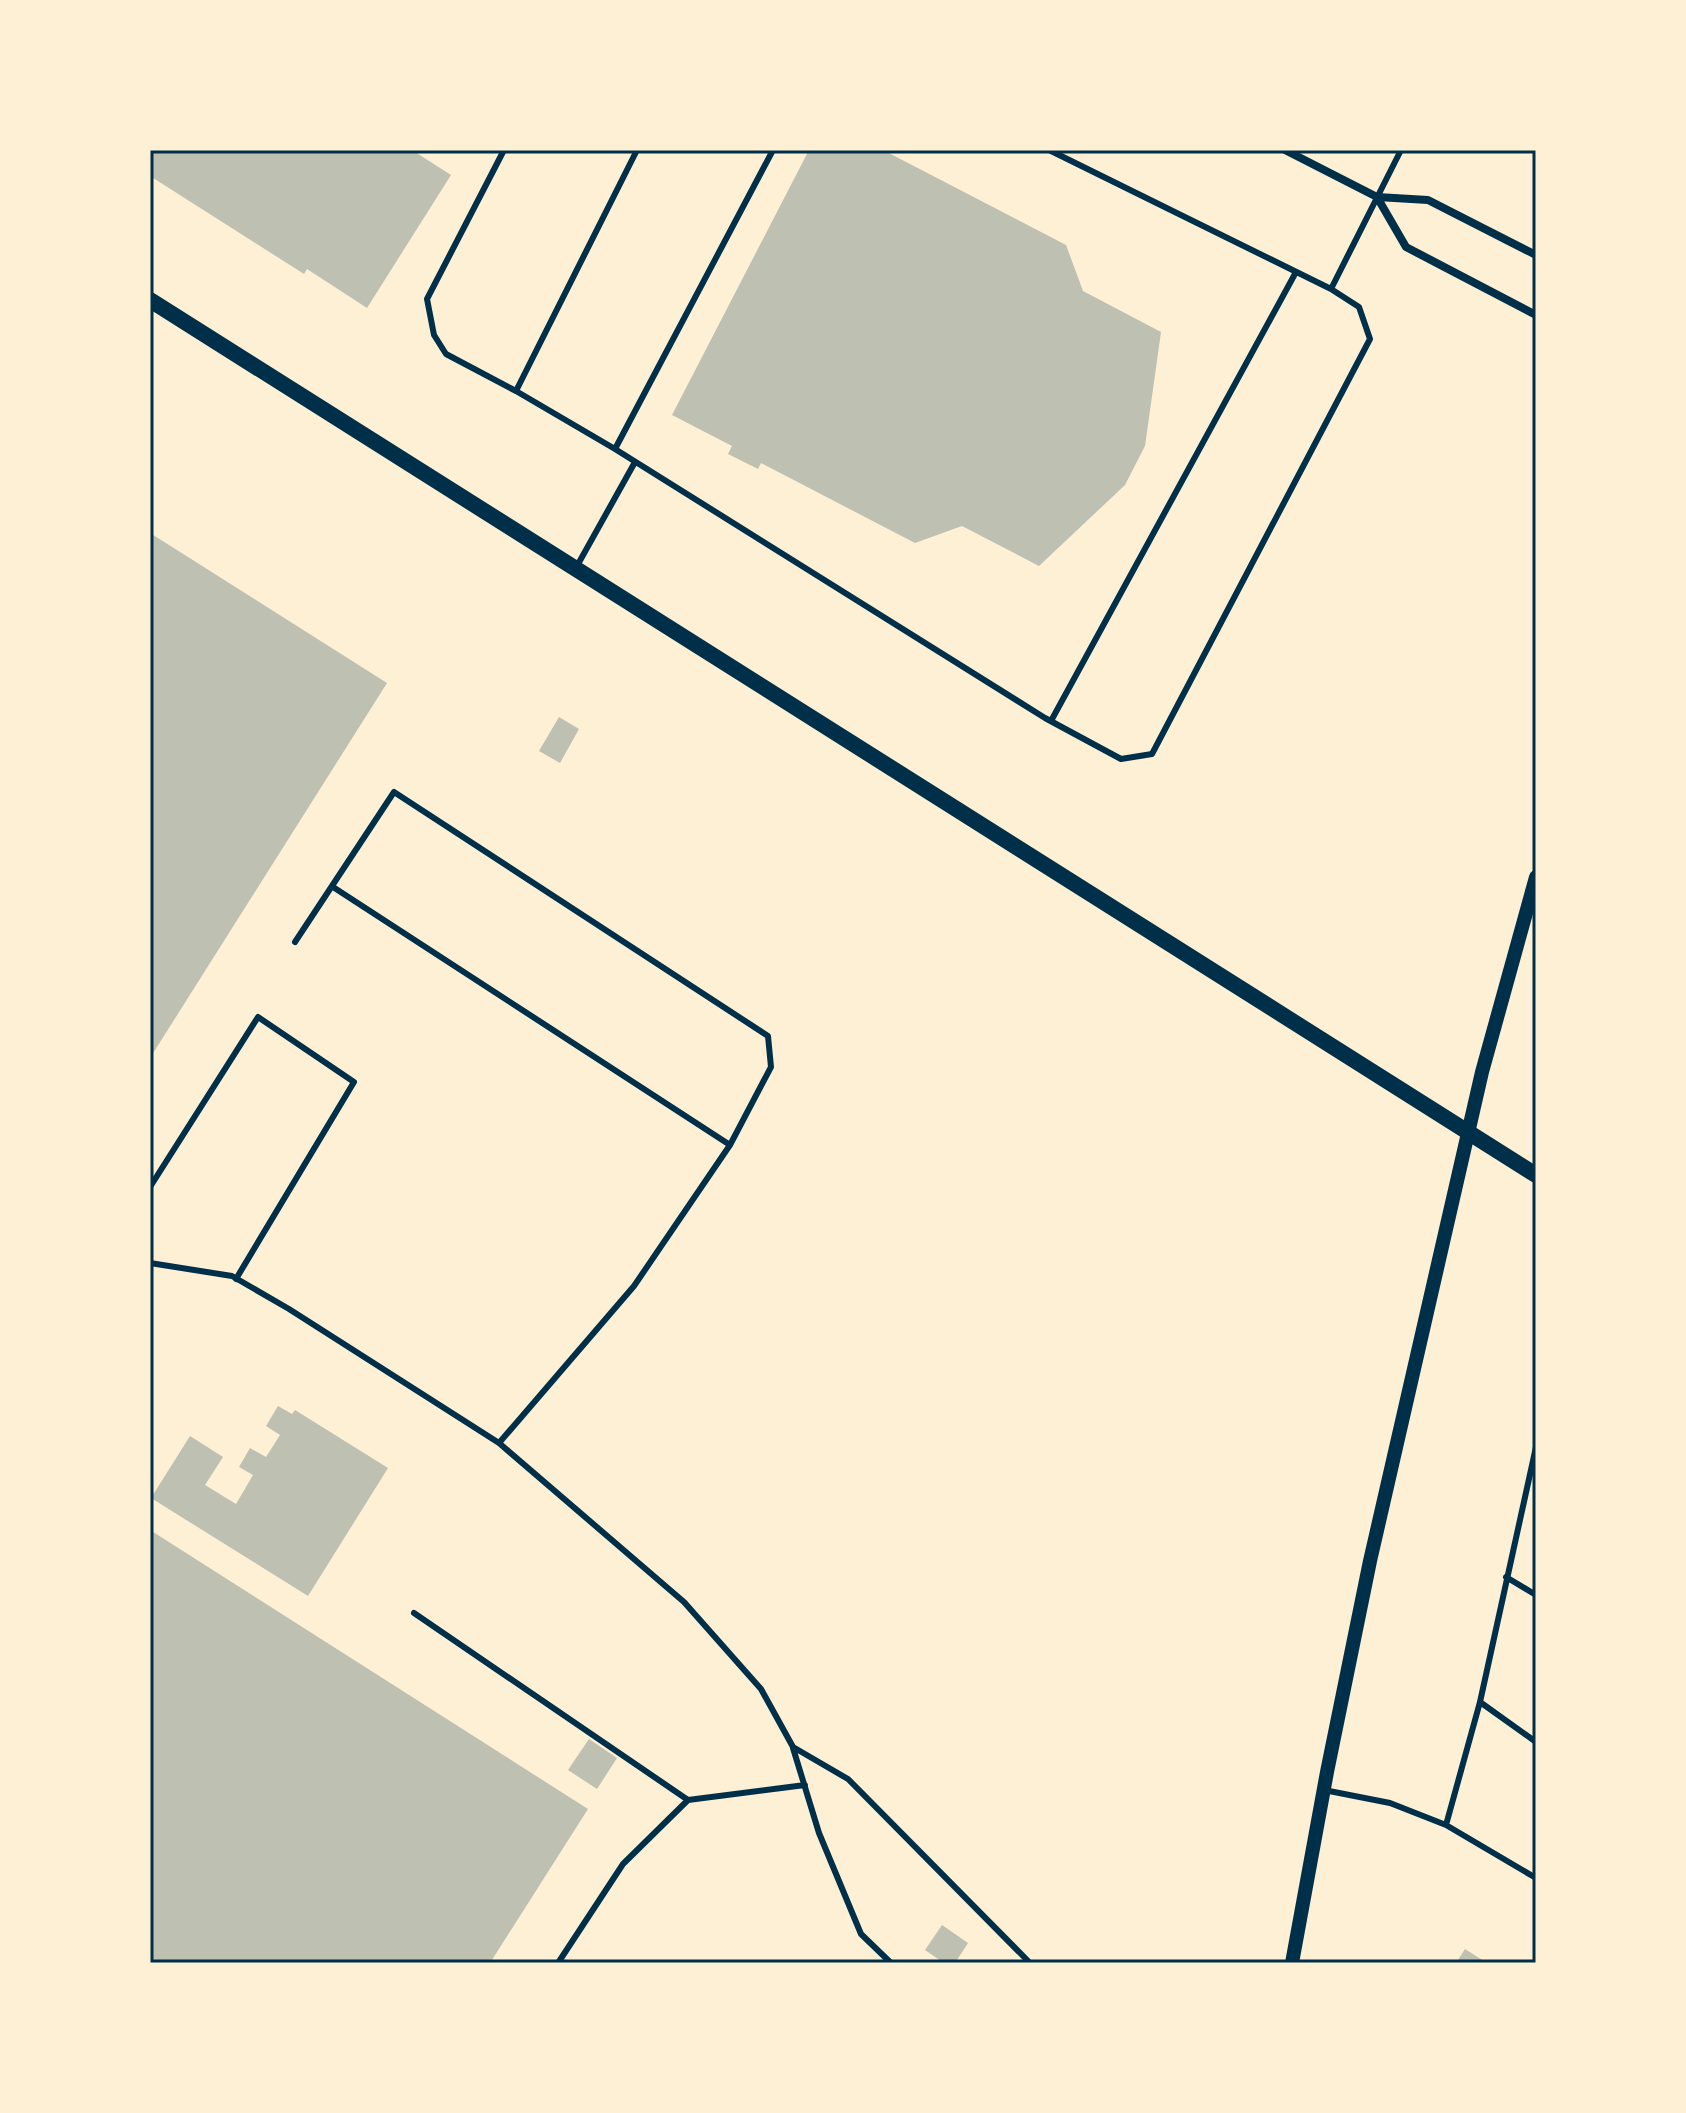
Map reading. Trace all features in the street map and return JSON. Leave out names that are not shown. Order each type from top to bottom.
[{"type":"main road","points":[[150,300],[1536,1175]]},
{"type":"street","points":[[1285,150],[1377,197],[1428,200],[1536,255]]},
{"type":"street","points":[[1377,197],[1406,247],[1536,315]]},
{"type":"street","points":[[1292,1963],[1323,1790],[1374,1545],[1482,1072],[1536,877]]},
{"type":"lane","points":[[504,150],[427,299],[434,335],[446,354],[615,449],[1051,721],[1121,759],[1152,754],[1370,339],[1359,307],[1331,289],[1049,150]]},
{"type":"lane","points":[[516,391],[637,150]]},
{"type":"lane","points":[[615,449],[773,150]]},
{"type":"lane","points":[[1331,289],[1401,150]]},
{"type":"lane","points":[[1051,721],[1296,272]]},
{"type":"lane","points":[[575,569],[635,462]]},
{"type":"lane","points":[[295,942],[394,792],[768,1036],[771,1067],[730,1145],[634,1286],[499,1443]]},
{"type":"lane","points":[[333,887],[730,1145]]},
{"type":"lane","points":[[150,1187],[258,1017],[354,1082],[236,1279]]},
{"type":"lane","points":[[150,1263],[232,1276],[289,1309],[499,1443],[684,1602],[761,1689],[793,1747],[819,1833],[861,1934],[891,1963]]},
{"type":"lane","points":[[1446,1825],[1480,1702],[1536,1447]]},
{"type":"lane","points":[[1506,1577],[1536,1595]]},
{"type":"lane","points":[[414,1613],[688,1800]]},
{"type":"lane","points":[[1480,1702],[1536,1742]]},
{"type":"lane","points":[[793,1747],[848,1779],[1030,1963]]},
{"type":"lane","points":[[558,1963],[623,1864],[688,1800],[805,1785]]},
{"type":"lane","points":[[1323,1790],[1390,1803],[1446,1825],[1536,1878]]},
{"type":"building","points":[[150,150],[412,150],[451,175],[367,308],[307,269],[304,274],[150,176]]},
{"type":"building","points":[[809,150],[883,150],[1066,245],[1083,291],[1161,332],[1145,446],[1125,485],[1039,566],[962,526],[915,543],[761,463],[758,469],[728,454],[732,446],[672,415]]},
{"type":"building","points":[[150,533],[387,683],[150,1058]]},
{"type":"building","points":[[559,717],[579,729],[560,763],[539,751]]},
{"type":"building","points":[[278,1406],[292,1414],[295,1410],[388,1468],[308,1596],[151,1498],[190,1436],[223,1457],[205,1485],[236,1504],[253,1475],[239,1467],[250,1448],[266,1457],[280,1435],[266,1426]]},
{"type":"building","points":[[150,1530],[588,1809],[490,1963],[150,1963]]},
{"type":"building","points":[[589,1739],[617,1758],[597,1789],[568,1770]]},
{"type":"building","points":[[942,1925],[968,1943],[955,1963],[944,1963],[925,1950]]},
{"type":"building","points":[[1465,1949],[1487,1963],[1456,1963]]}]
